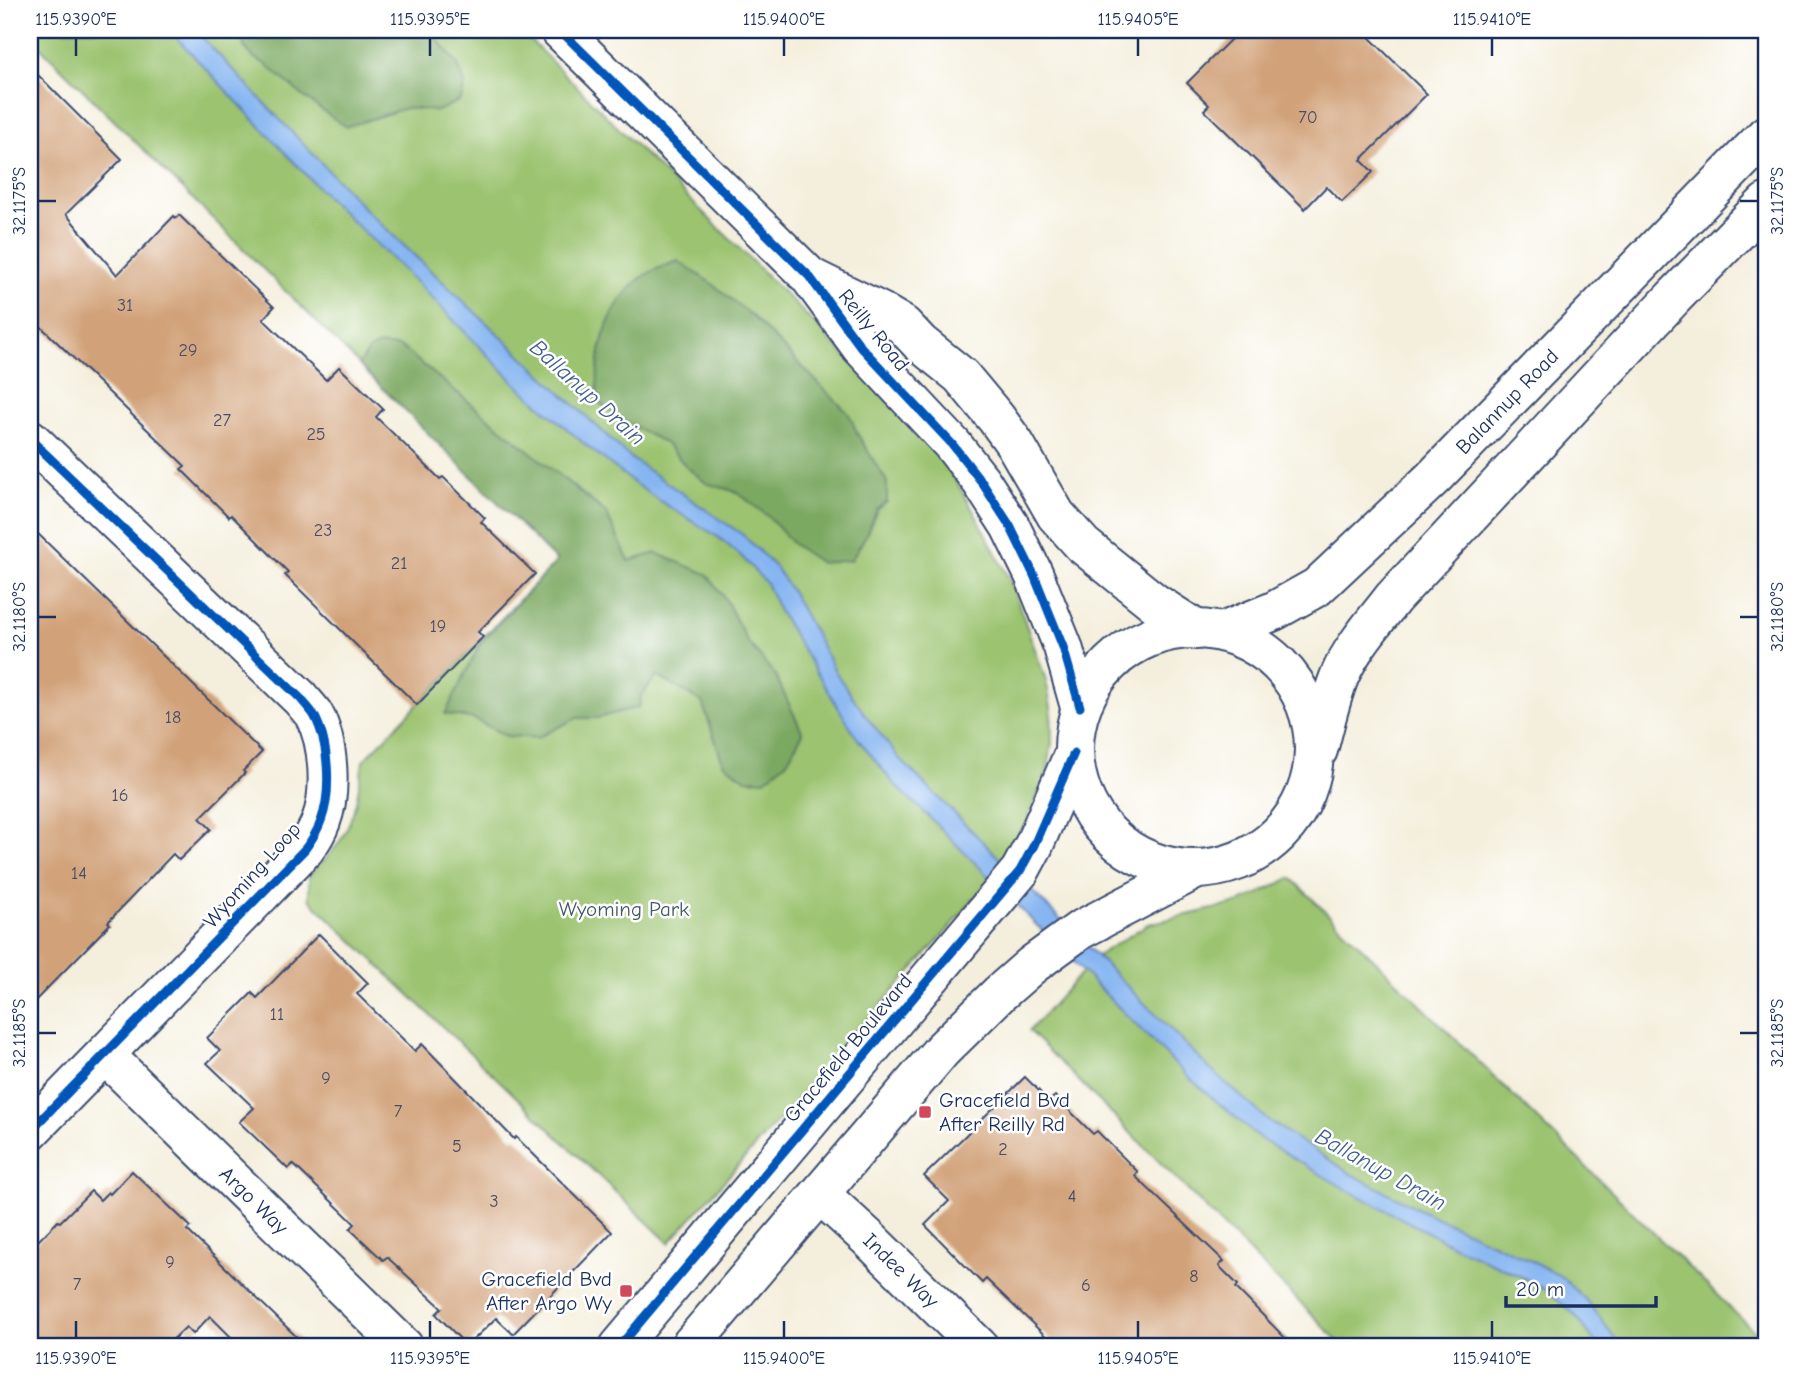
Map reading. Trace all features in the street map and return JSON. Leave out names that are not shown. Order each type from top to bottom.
[{"type":"street","name":"Reilly Road","points":[[560,30],[809,276],[861,347],[952,444],[981,481],[1010,526],[1034,575],[1063,646],[1080,707]]},
{"type":"street","name":"Balannup Road","points":[[1209,631],[1274,611],[1317,587],[1433,478],[1766,135]]},
{"type":"street","points":[[1313,767],[1339,677],[1354,648],[1393,598],[1673,298],[1766,203]]},
{"type":"street","name":"Reilly Road","points":[[809,276],[903,326],[961,376],[1015,444],[1056,515],[1083,545],[1155,603],[1209,631]]},
{"type":"street","name":"Wyoming Loop","points":[[30,439],[312,712],[326,756],[328,787],[321,822],[304,849],[30,1131]]},
{"type":"street","points":[[1187,629],[1209,631],[1257,646],[1285,670],[1305,701],[1314,737],[1313,767],[1299,809],[1276,837],[1245,858],[1210,869],[1173,868],[1138,856],[1110,836],[1088,808],[1076,775],[1073,741],[1080,707],[1097,677],[1122,652],[1153,636],[1187,629]]},
{"type":"street","name":"Gracefield Boulevard","points":[[619,1347],[1020,871],[1074,753]]},
{"type":"street","points":[[690,1347],[942,1050],[1032,965],[1093,923],[1196,869]]},
{"type":"street","name":"Argo Way","points":[[105,1055],[404,1347]]},
{"type":"street","name":"Indee Way","points":[[821,1195],[979,1347]]},
{"type":"green space","name":"Wyoming Park","points":[[30,30],[520,30],[823,332],[942,458],[1010,580],[1046,680],[1051,707],[1052,743],[1048,769],[1017,846],[953,924],[669,1243],[309,899],[309,876],[339,843],[351,820],[363,761],[557,561],[30,37]]},
{"type":"green space","points":[[243,30],[430,30],[457,63],[465,83],[461,100],[438,111],[406,108],[346,127],[254,58],[244,47]]},
{"type":"green space","points":[[678,261],[714,285],[754,318],[849,414],[858,435],[887,482],[887,502],[877,510],[851,560],[821,563],[793,544],[770,518],[737,492],[706,483],[665,443],[625,422],[598,402],[600,354],[614,310],[643,276]]},
{"type":"green space","points":[[378,345],[401,347],[606,513],[629,561],[656,553],[707,574],[726,600],[747,641],[775,675],[803,733],[787,761],[765,780],[746,779],[723,763],[702,702],[657,676],[641,696],[639,707],[597,718],[577,718],[537,738],[506,736],[474,719],[445,714],[481,642],[557,561],[359,365],[369,350]]},
{"type":"green space","points":[[1291,878],[1766,1343],[1766,1347],[1344,1347],[1029,1031],[1097,956],[1148,924],[1239,903]]},
{"type":"water","points":[[169,30],[195,30],[366,210],[632,459],[743,535],[775,567],[838,676],[898,757],[1211,1070],[1269,1121],[1353,1175],[1562,1277],[1585,1299],[1622,1347],[1599,1347],[1575,1315],[1546,1290],[1349,1191],[1262,1140],[1188,1077],[894,784],[857,738],[780,613],[766,583],[741,556],[718,537],[634,483],[519,387],[413,279],[327,197]]},
{"type":"building","points":[[1240,30],[1362,30],[1427,94],[1361,160],[1373,172],[1342,202],[1326,187],[1305,209],[1204,110],[1209,105],[1187,83]]},
{"type":"building","points":[[30,67],[122,159],[66,214],[117,275],[174,216],[176,218],[179,215],[274,307],[263,319],[326,380],[339,367],[383,409],[376,417],[485,518],[481,522],[535,574],[478,632],[483,637],[417,705],[285,575],[288,572],[231,515],[229,517],[181,469],[185,466],[30,316]]},
{"type":"building","points":[[30,526],[262,752],[200,818],[211,829],[179,860],[173,854],[30,1006]]},
{"type":"building","points":[[319,934],[368,983],[357,994],[415,1051],[422,1044],[514,1139],[516,1137],[612,1232],[513,1334],[496,1318],[467,1346],[436,1314],[442,1308],[387,1257],[383,1260],[350,1229],[355,1224],[293,1164],[288,1169],[239,1122],[254,1108],[207,1063],[220,1051],[207,1038],[252,993],[257,998]]},
{"type":"building","points":[[1025,1077],[1049,1101],[1055,1096],[1093,1134],[1097,1131],[1138,1172],[1135,1176],[1224,1261],[1219,1266],[1238,1285],[1236,1288],[1294,1347],[1057,1347],[986,1279],[982,1283],[925,1225],[949,1201],[924,1176]]},
{"type":"building","points":[[132,1171],[191,1227],[187,1230],[307,1347],[241,1347],[210,1316],[193,1334],[186,1327],[165,1347],[30,1347],[30,1249],[91,1191],[100,1200],[108,1192],[110,1194]]},
{"type":"cycle path","points":[[560,30],[809,276],[861,347],[952,444],[981,481],[1010,526],[1034,575],[1063,647],[1080,707]]},
{"type":"cycle path","points":[[30,439],[300,698],[319,726],[326,753],[328,782],[321,821],[305,849],[30,1131]]},
{"type":"cycle path","points":[[619,1347],[1020,871],[1074,753]]},
{"type":"place","name":"Gracefield Bvd After Reilly Rd","points":[[925,1112]]},
{"type":"place","name":"Gracefield Bvd After Argo Wy","points":[[626,1291]]},
{"type":"water label","name":"Ballanup Drain","points":[[588,392]]},
{"type":"water label","name":"Ballanup Drain","points":[[1381,1169]]}]
